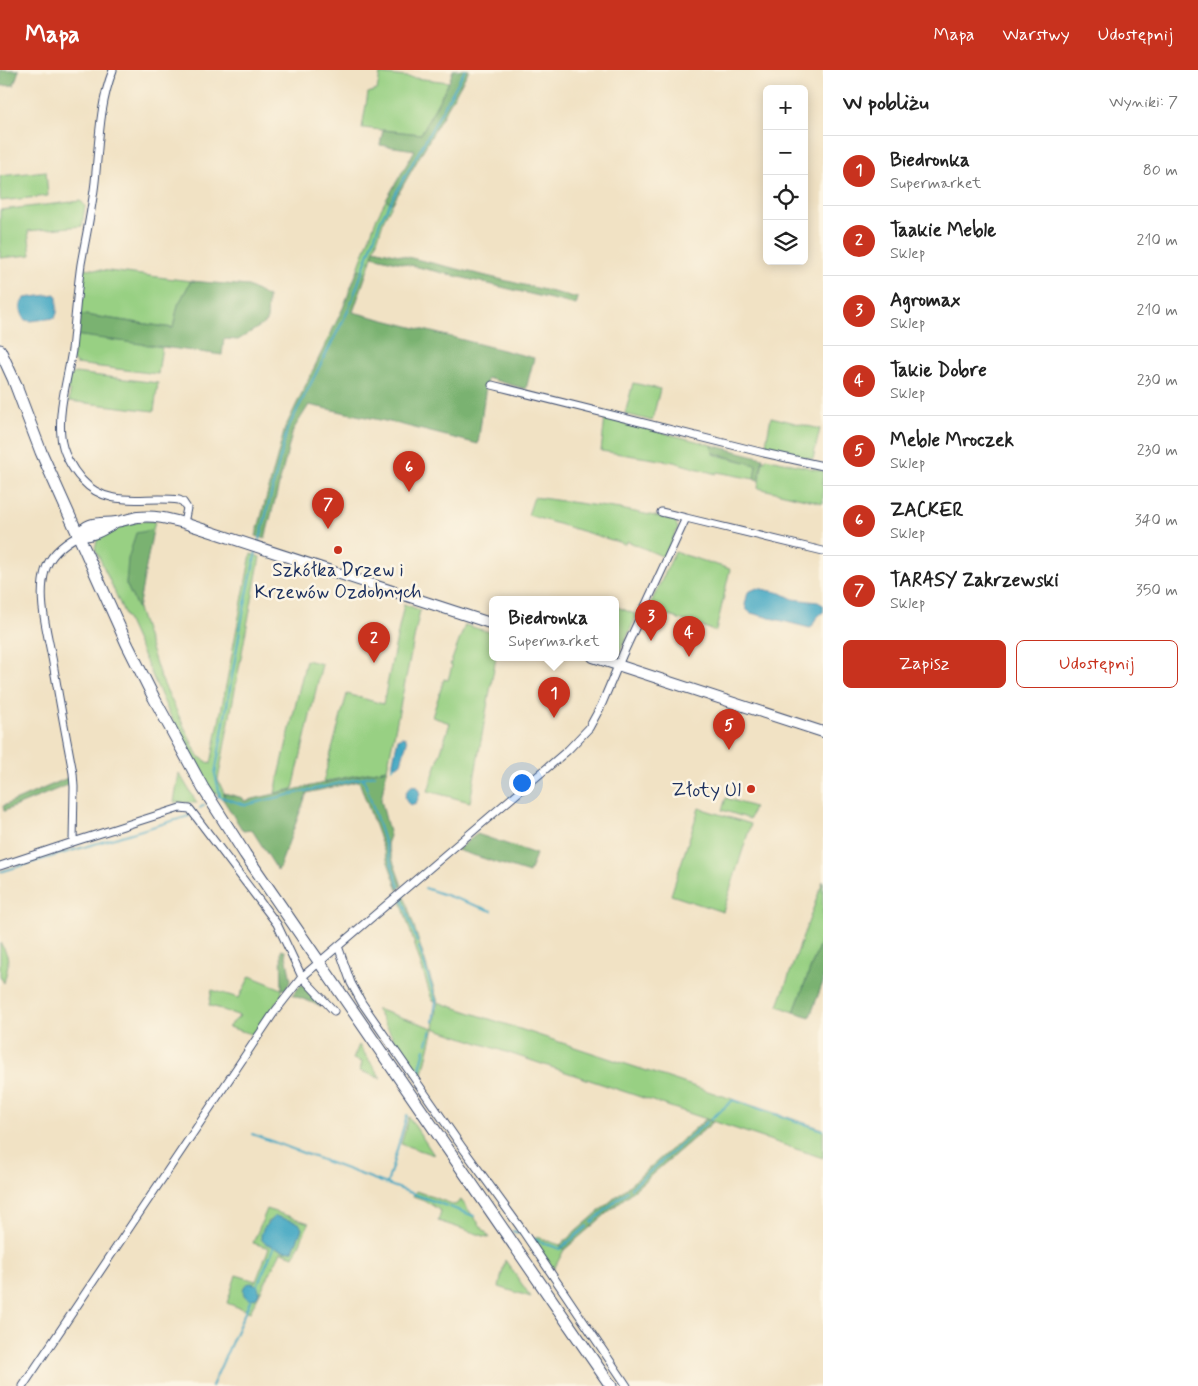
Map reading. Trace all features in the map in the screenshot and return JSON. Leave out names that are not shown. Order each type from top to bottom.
[{"type":"main road","points":[[0,350],[14,380],[26,415],[83,533],[127,644],[203,788],[319,962],[611,1386]]},
{"type":"street","points":[[112,70],[102,106],[95,183],[81,265],[72,352],[62,408],[62,442],[76,473],[87,484],[103,494],[121,499],[179,500],[187,508],[184,523]]},
{"type":"street","points":[[492,385],[754,451],[823,466]]},
{"type":"street","points":[[661,512],[823,551]]},
{"type":"street","points":[[72,842],[73,773],[48,638],[43,592],[44,579],[50,561],[62,546],[83,533],[100,532],[116,522],[146,516],[165,518],[489,623]]},
{"type":"street","points":[[23,1386],[268,1022],[302,977],[578,740],[593,722],[686,518]]},
{"type":"street","points":[[606,661],[823,732]]},
{"type":"street","points":[[0,866],[180,808],[190,809],[277,924],[302,977],[334,1010]]},
{"type":"street","points":[[338,946],[351,983],[362,1003],[462,1147],[520,1226],[627,1386]]},
{"type":"green space","points":[[0,70],[19,70],[14,85],[0,86]]},
{"type":"green space","points":[[453,70],[469,70],[393,203],[386,200],[415,150],[380,145],[383,130],[421,134],[449,82]]},
{"type":"green space","points":[[380,74],[449,82],[421,134],[362,128],[368,93],[377,90]]},
{"type":"green space","points":[[46,171],[48,196],[0,201],[0,176]]},
{"type":"green space","points":[[386,200],[393,203],[384,219],[367,272],[358,269],[377,217]]},
{"type":"green space","points":[[81,201],[85,206],[82,226],[28,231],[31,255],[0,258],[0,210]]},
{"type":"green space","points":[[374,249],[578,298],[576,305],[372,256]]},
{"type":"green space","points":[[84,268],[191,281],[178,305],[173,328],[78,314]]},
{"type":"green space","points":[[358,269],[367,272],[353,312],[534,358],[526,389],[487,378],[478,444],[399,424],[309,405],[293,430],[265,539],[256,536],[285,428],[343,308]]},
{"type":"green space","points":[[191,281],[248,286],[268,297],[267,322],[238,340],[224,339],[222,355],[75,335],[78,314],[173,328],[178,305]]},
{"type":"green space","points":[[75,335],[162,346],[158,374],[76,364],[72,359]]},
{"type":"green space","points":[[75,373],[158,383],[154,411],[69,401],[70,391],[67,391],[69,376]]},
{"type":"green space","points":[[633,383],[660,389],[652,421],[625,414]]},
{"type":"green space","points":[[771,417],[820,429],[813,459],[765,449]]},
{"type":"green space","points":[[605,418],[712,445],[713,454],[757,465],[754,479],[717,472],[716,474],[674,462],[601,451]]},
{"type":"green space","points":[[712,445],[763,458],[759,480],[754,479],[756,465],[713,453]]},
{"type":"green space","points":[[766,458],[823,471],[823,503],[758,488],[763,460],[765,461]]},
{"type":"green space","points":[[534,497],[620,509],[675,520],[678,528],[664,557],[627,541],[625,544],[528,515]]},
{"type":"green space","points":[[141,521],[155,521],[153,530],[136,534],[126,584],[138,609],[160,676],[198,756],[211,764],[251,554],[260,557],[218,780],[224,793],[224,801],[216,793],[213,795],[169,713],[95,548],[98,537],[110,529]]},
{"type":"green space","points":[[153,530],[138,609],[126,584],[128,559],[136,533]]},
{"type":"green space","points":[[675,552],[730,569],[716,631],[648,609]]},
{"type":"green space","points":[[404,604],[420,610],[387,769],[323,782],[347,694],[383,704]]},
{"type":"green space","points":[[619,608],[637,615],[619,654]]},
{"type":"green space","points":[[465,625],[489,632],[489,661],[495,661],[470,802],[428,791],[450,723],[432,717],[444,679],[448,680],[452,666],[450,665]]},
{"type":"green space","points":[[306,660],[322,664],[293,789],[275,793]]},
{"type":"green space","points":[[387,769],[381,800],[390,836],[387,844],[402,886],[398,890],[359,781],[307,793],[278,871],[252,830],[243,831],[224,801],[224,793],[243,798],[244,801]]},
{"type":"green space","points":[[179,773],[197,803],[174,802]]},
{"type":"green space","points":[[70,777],[70,784],[4,811],[3,806]]},
{"type":"green space","points":[[726,798],[754,807],[750,819],[722,810]]},
{"type":"green space","points":[[699,808],[751,824],[723,912],[671,895]]},
{"type":"green space","points":[[477,834],[536,854],[529,873],[457,850]]},
{"type":"green space","points":[[823,881],[823,935],[794,1012],[778,1006]]},
{"type":"green space","points":[[404,895],[438,1002],[432,1000],[400,898]]},
{"type":"green space","points":[[823,935],[823,982],[810,1017],[794,1012]]},
{"type":"green space","points":[[0,943],[8,958],[4,983],[0,976]]},
{"type":"green space","points":[[281,950],[285,951],[291,980],[286,989],[282,989]]},
{"type":"green space","points":[[250,976],[282,989],[282,995],[255,1035],[228,1027],[240,1016],[209,1005],[212,990],[239,998]]},
{"type":"green space","points":[[302,984],[321,1006],[292,995]]},
{"type":"green space","points":[[438,1002],[823,1129],[823,1158],[434,1028]]},
{"type":"green space","points":[[376,1009],[434,1028],[422,1077],[397,1044]]},
{"type":"green space","points":[[359,1045],[381,1078],[360,1071],[362,1062],[353,1059]]},
{"type":"green space","points":[[409,1117],[434,1155],[401,1144]]},
{"type":"green space","points":[[706,1119],[713,1122],[564,1250],[560,1245]]},
{"type":"green space","points":[[416,1191],[455,1205],[461,1200],[490,1238],[438,1221],[441,1211],[424,1200],[413,1196]]},
{"type":"green space","points":[[267,1209],[309,1223],[294,1256],[281,1252],[250,1312],[227,1303],[236,1275],[256,1281],[269,1248],[253,1243]],"holes":[[[271,1220],[302,1229],[293,1250],[285,1251],[263,1241],[267,1222]]]},
{"type":"green space","points":[[536,1237],[560,1245],[564,1250],[554,1269],[535,1244]]},
{"type":"green space","points":[[505,1260],[531,1297],[499,1287]]},
{"type":"water","points":[[55,294],[57,297],[57,313],[55,318],[25,320],[21,312],[21,306],[25,298]]},
{"type":"water","points":[[757,588],[781,593],[793,599],[818,602],[823,605],[823,612],[816,618],[810,628],[751,613],[745,605],[748,592]]},
{"type":"water","points":[[406,738],[407,742],[401,763],[397,766],[393,765],[393,761],[398,739]]},
{"type":"water","points":[[413,785],[417,786],[420,794],[416,803],[410,805],[405,797],[408,789]]},
{"type":"water","points":[[275,1216],[299,1223],[302,1229],[293,1250],[287,1251],[266,1244],[262,1240],[261,1236],[264,1228]]},
{"type":"water","points":[[251,1283],[257,1285],[259,1291],[257,1297],[251,1299],[245,1297],[243,1291],[245,1285]]},
{"type":"waterway","points":[[259,543],[287,430],[349,309],[381,219],[465,70]]},
{"type":"waterway","points":[[220,795],[215,774],[242,619],[256,552]]},
{"type":"waterway","points":[[392,769],[395,765]]},
{"type":"waterway","points":[[218,796],[245,805],[375,775]]},
{"type":"waterway","points":[[363,777],[399,887]]},
{"type":"waterway","points":[[200,808],[204,805]]},
{"type":"waterway","points":[[0,872],[189,816]]},
{"type":"waterway","points":[[425,888],[492,911]]},
{"type":"waterway","points":[[402,897],[417,942]]},
{"type":"waterway","points":[[419,947],[436,1001],[433,1022]]},
{"type":"waterway","points":[[427,1043],[431,1030]]},
{"type":"waterway","points":[[418,1076],[425,1049]]},
{"type":"waterway","points":[[711,1119],[733,1100],[823,1130]]},
{"type":"waterway","points":[[407,1115],[387,1184],[474,1216]]},
{"type":"waterway","points":[[631,1188],[707,1122]]},
{"type":"waterway","points":[[252,1134],[387,1184]]},
{"type":"waterway","points":[[592,1222],[627,1191]]},
{"type":"waterway","points":[[533,1239],[560,1249],[587,1226]]},
{"type":"waterway","points":[[513,1231],[521,1234]]},
{"type":"waterway","points":[[257,1286],[274,1247]]},
{"type":"waterway","points":[[212,1386],[251,1299]]},
{"type":"place","name":"ZACKER","points":[[409,492]]},
{"type":"place","name":"TARASY Zakrzewski","points":[[328,529]]},
{"type":"place","name":"Szkółka Drzew i Krzewów Ozdobnych","points":[[338,550]]},
{"type":"place","name":"Agromax","points":[[651,641]]},
{"type":"place","name":"Takie Dobre","points":[[689,657]]},
{"type":"place","name":"Taakie Meble","points":[[374,663]]},
{"type":"place","name":"Biedronka","points":[[554,718]]},
{"type":"place","name":"Meble Mroczek","points":[[729,750]]},
{"type":"place","name":"Złoty Ul","points":[[751,789]]}]
